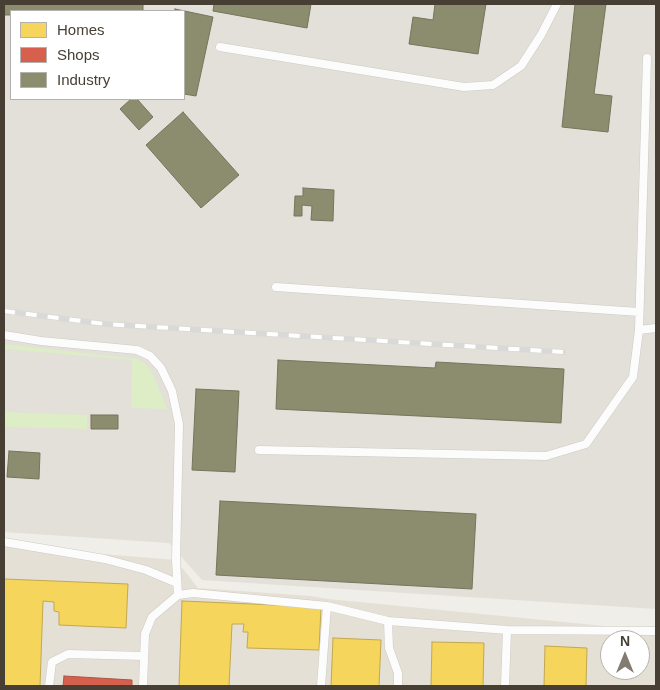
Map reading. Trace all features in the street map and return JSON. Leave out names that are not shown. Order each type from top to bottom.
[{"type":"lane","points":[[220,47],[464,87],[493,86],[522,66],[542,35],[557,4]]},
{"type":"lane","points":[[259,450],[546,456],[586,444],[633,377],[639,330],[647,58]]},
{"type":"lane","points":[[276,287],[639,312]]},
{"type":"lane","points":[[639,330],[656,328]]},
{"type":"lane","points":[[4,335],[41,341],[128,348],[145,353],[158,364],[172,391],[179,424],[176,560],[178,595]]},
{"type":"lane","points":[[4,542],[106,559],[146,570],[177,583]]},
{"type":"lane","points":[[143,686],[145,634],[152,617],[178,595],[193,594],[327,606],[388,621],[507,630],[656,631]]},
{"type":"lane","points":[[320,686],[327,606]]},
{"type":"lane","points":[[388,621],[389,648],[398,674],[398,686]]},
{"type":"lane","points":[[505,686],[507,630]]},
{"type":"lane","points":[[49,686],[52,662],[68,654],[144,656]]},
{"type":"shaded area","points":[[4,4],[656,4],[656,609],[202,580],[169,543],[4,532]]},
{"type":"shaded area","points":[[4,546],[176,560],[198,588],[311,596],[646,630],[600,630],[600,680],[650,680],[650,630],[656,631],[656,686],[4,686]]},
{"type":"green space","points":[[4,344],[138,359],[146,364],[154,376],[167,409],[131,408],[132,360],[4,349]]},
{"type":"green space","points":[[4,412],[87,415],[87,429],[4,427]]},
{"type":"building: Homes","points":[[4,579],[128,584],[126,628],[59,625],[59,612],[54,611],[54,602],[43,601],[40,686],[4,686]]},
{"type":"building: Homes","points":[[182,601],[321,607],[319,650],[247,648],[248,632],[243,632],[244,624],[232,624],[229,686],[179,686]]},
{"type":"building: Homes","points":[[333,638],[381,640],[379,686],[331,686]]},
{"type":"building: Homes","points":[[432,642],[484,643],[483,686],[431,686]]},
{"type":"building: Homes","points":[[545,646],[587,648],[586,686],[544,686]]},
{"type":"building: Shops","points":[[64,676],[132,680],[132,686],[63,686]]},
{"type":"building: Industry","points":[[4,4],[143,4],[143,10],[10,10],[10,15],[4,15]]},
{"type":"building: Industry","points":[[214,4],[311,4],[307,28],[213,11]]},
{"type":"building: Industry","points":[[435,4],[486,4],[478,54],[409,44],[413,17],[433,20]]},
{"type":"building: Industry","points":[[575,4],[606,4],[594,94],[612,96],[608,132],[562,127]]},
{"type":"building: Industry","points":[[185,11],[213,17],[196,96],[185,94]]},
{"type":"building: Industry","points":[[130,100],[138,100],[153,117],[139,130],[120,109]]},
{"type":"building: Industry","points":[[183,112],[239,175],[201,208],[146,145]]},
{"type":"building: Industry","points":[[303,188],[334,190],[333,221],[311,220],[312,206],[302,205],[302,216],[294,216],[295,196],[303,196]]},
{"type":"building: Industry","points":[[278,360],[435,368],[436,362],[564,369],[561,423],[276,409]]},
{"type":"building: Industry","points":[[196,389],[239,391],[235,472],[192,470]]},
{"type":"building: Industry","points":[[91,415],[118,415],[118,429],[91,429]]},
{"type":"building: Industry","points":[[9,451],[40,453],[39,479],[7,477]]},
{"type":"building: Industry","points":[[220,501],[476,514],[472,589],[216,575]]},
{"type":"railway","points":[[4,311],[105,324],[563,352]]}]
